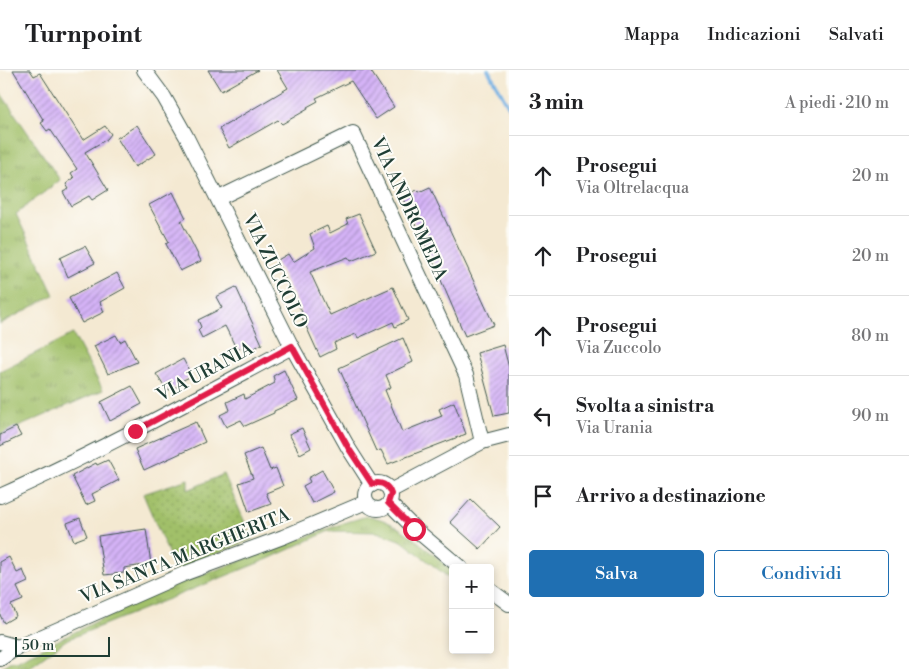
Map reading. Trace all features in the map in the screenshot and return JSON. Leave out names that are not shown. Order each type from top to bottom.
[{"type":"street","name":"VIA ZUCCOLO","points":[[148,71],[219,198],[292,346],[349,449],[372,484]]},
{"type":"street","name":"VIA ANDROMEDA","points":[[219,198],[353,133],[466,375],[482,442]]},
{"type":"street","name":"VIA URANIA","points":[[0,496],[135,431],[292,346]]},
{"type":"street","points":[[456,564],[414,529],[389,497],[383,484],[372,484],[366,491],[366,502],[372,508],[385,507],[389,497],[482,442],[509,435]]},
{"type":"street","name":"VIA SANTA MARGHERITA","points":[[0,659],[18,647],[186,573],[284,537],[366,502]]},
{"type":"street","points":[[494,593],[509,604]]},
{"type":"street","points":[[0,642],[18,647]]},
{"type":"green space","points":[[0,92],[60,180],[16,214],[54,295],[0,324]]},
{"type":"green space","points":[[73,334],[103,390],[0,435],[0,371]]},
{"type":"green space","points":[[224,474],[252,539],[176,571],[143,494],[188,479],[188,490]]},
{"type":"green space","points":[[367,516],[379,518],[390,523],[413,538],[449,568],[449,578],[402,541],[377,532],[329,531],[268,559],[66,640],[26,669],[0,669],[9,662],[18,660],[156,592]]},
{"type":"building","points":[[13,70],[30,70],[34,76],[40,73],[83,140],[105,126],[111,134],[107,139],[85,152],[108,190],[92,200],[89,196],[71,206],[63,192],[69,189],[66,184],[74,178],[71,173],[77,169],[50,129],[47,131],[41,123],[44,121]]},
{"type":"building","points":[[208,70],[258,70],[221,91]]},
{"type":"building","points":[[277,70],[370,70],[394,107],[376,119],[351,81],[316,98],[318,101],[307,107],[308,109],[282,124],[278,120],[229,148],[219,129],[288,88]]},
{"type":"building","points":[[137,125],[156,154],[135,167],[117,138]]},
{"type":"building","points":[[430,187],[494,325],[465,336],[431,257],[402,197],[417,190],[419,192]]},
{"type":"building","points":[[173,192],[186,218],[181,221],[201,261],[180,271],[166,244],[169,242],[149,205]]},
{"type":"building","points":[[359,214],[376,251],[351,261],[348,257],[310,272],[330,315],[393,287],[408,320],[395,327],[393,322],[358,338],[356,334],[334,343],[336,349],[320,357],[300,313],[302,312],[276,261],[288,254],[293,262],[315,248],[310,234],[327,226],[330,233],[348,224],[346,219]]},
{"type":"building","points":[[85,246],[95,263],[68,277],[60,258]]},
{"type":"building","points":[[117,273],[125,288],[100,302],[104,312],[82,323],[69,298]]},
{"type":"building","points":[[236,287],[262,344],[247,352],[244,347],[237,350],[225,326],[202,338],[198,330],[201,327],[198,320],[222,308],[216,297]]},
{"type":"building","points":[[116,335],[120,342],[125,339],[137,362],[108,374],[94,346]]},
{"type":"building","points":[[403,338],[413,362],[386,375],[391,387],[385,390],[402,432],[442,416],[439,409],[454,402],[466,434],[388,464],[381,450],[376,451],[339,368]]},
{"type":"building","points":[[503,345],[509,368],[509,413],[494,416],[477,353]]},
{"type":"building","points":[[183,359],[192,376],[181,381],[183,384],[167,391],[156,374]]},
{"type":"building","points":[[284,370],[298,400],[245,426],[241,420],[226,427],[220,415],[230,410],[227,402],[244,394],[245,399],[275,383],[273,376]]},
{"type":"building","points":[[132,386],[142,404],[110,421],[101,402]]},
{"type":"building","points":[[196,422],[205,442],[144,470],[135,449]]},
{"type":"building","points":[[16,427],[21,436],[0,446],[0,435]]},
{"type":"building","points":[[302,428],[311,448],[300,454],[289,434]]},
{"type":"building","points":[[261,448],[270,470],[276,468],[283,486],[266,493],[271,504],[249,512],[239,483],[253,478],[244,455]]},
{"type":"building","points":[[108,460],[119,480],[92,494],[95,501],[86,505],[72,476],[96,463],[97,465]]},
{"type":"building","points":[[322,470],[334,492],[312,503],[303,486],[310,482],[308,478]]},
{"type":"building","points":[[471,499],[500,527],[480,549],[450,522]]},
{"type":"building","points":[[80,518],[87,536],[74,541],[67,523]]},
{"type":"building","points":[[146,529],[151,564],[124,568],[124,573],[104,575],[98,536]]},
{"type":"building","points":[[9,557],[17,573],[23,570],[28,582],[17,587],[23,600],[11,605],[16,616],[4,623],[0,615],[0,562]]},
{"type":"waterway","points":[[488,70],[509,107]]},
{"type":"route","points":[[135,431],[292,346],[349,449],[372,484],[380,483],[387,487],[391,494],[388,503],[414,529]]}]
